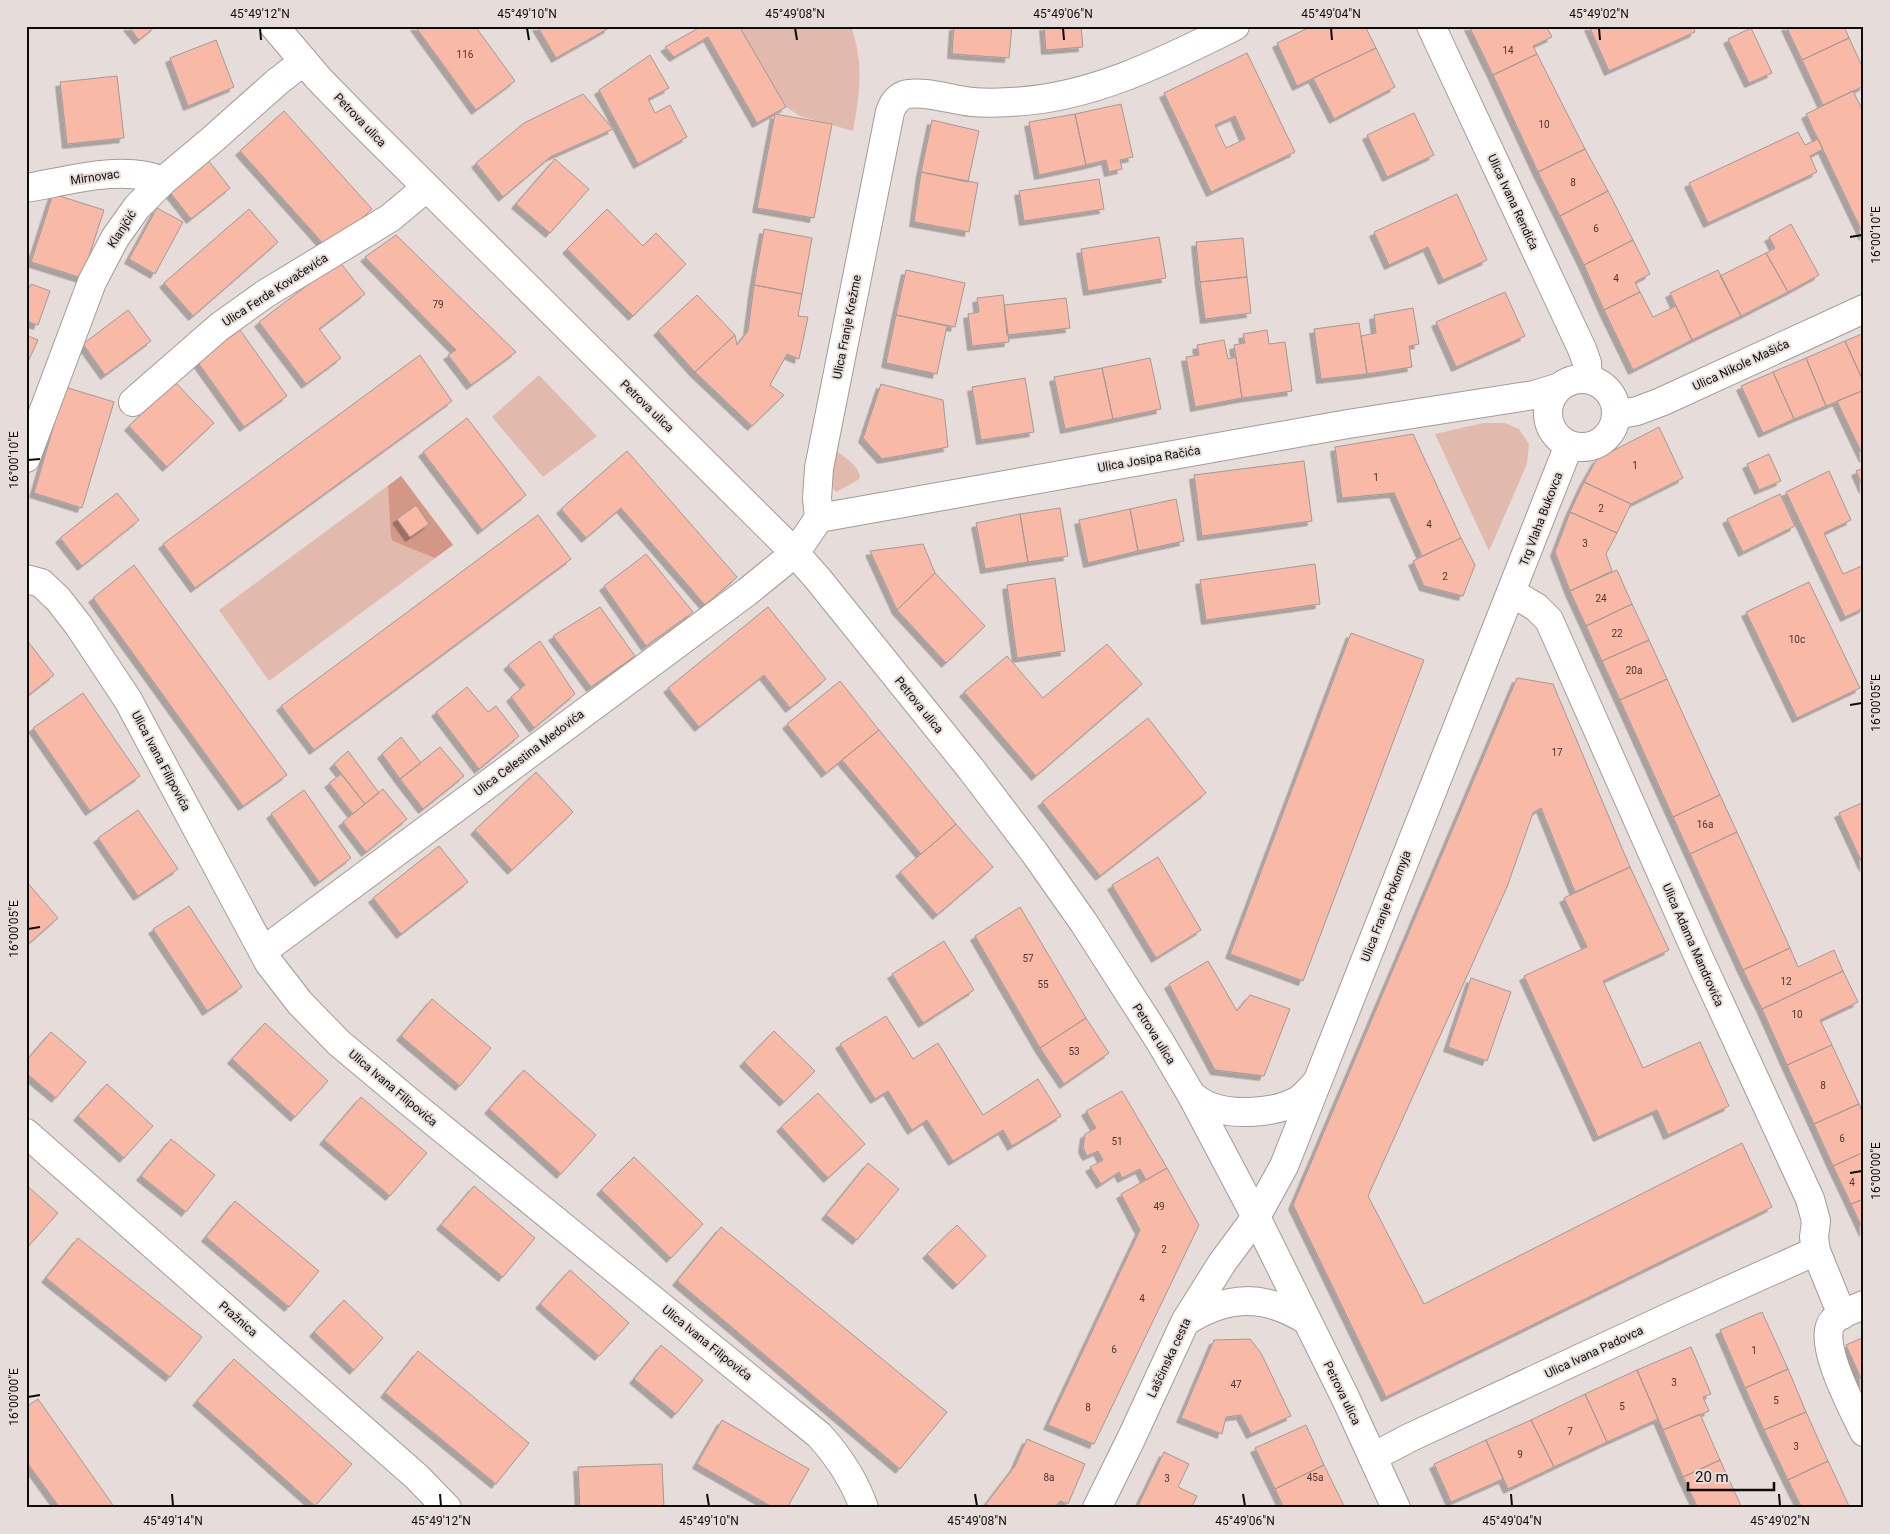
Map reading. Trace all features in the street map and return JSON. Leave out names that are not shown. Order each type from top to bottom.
[{"type":"street","name":"Petrova ulica","points":[[274,26],[319,79],[426,188],[795,553],[971,769],[1034,852],[1084,923],[1192,1096],[1256,1217],[1396,1508]]},
{"type":"street","name":"Ulica Franje Krežme","points":[[819,518],[817,498],[821,458],[890,112],[894,103],[907,94],[972,102],[1010,102],[1071,94],[1146,68],[1235,26]]},
{"type":"street","name":"Ulica Ivana Rendića","points":[[1431,26],[1582,349],[1587,363],[1588,379]]},
{"type":"street","name":"Klanjčić","points":[[26,458],[92,282],[115,238],[137,207],[163,181],[214,139],[277,82],[304,61]]},
{"type":"street","name":"Mirnovac","points":[[26,188],[116,173],[138,173],[163,181]]},
{"type":"street","name":"Ulica Ferde Kovačevića","points":[[132,402],[219,327],[265,294],[390,218],[426,188]]},
{"type":"street","name":"Ulica Nikole Mašića","points":[[1616,415],[1637,411],[1661,402],[1864,309]]},
{"type":"street","points":[[1588,379],[1597,382],[1612,396],[1616,415],[1615,424],[1604,440],[1588,447],[1578,448],[1560,440],[1549,424],[1547,414],[1553,394],[1560,387],[1573,380],[1588,379]]},
{"type":"street","name":"Ulica Josipa Račića","points":[[819,518],[1339,426],[1534,395],[1560,387]]},
{"type":"street","name":"Trg Vlaha Bukovca","points":[[1512,592],[1569,445]]},
{"type":"street","points":[[795,553],[819,518]]},
{"type":"street","name":"Ulica Celestina Medovića","points":[[262,951],[747,592],[795,553]]},
{"type":"street","name":"Ulica Ivana Filipovića","points":[[26,579],[40,584],[58,599],[79,626],[128,700],[262,951],[300,1003],[339,1043],[420,1111],[819,1435],[837,1455],[852,1479],[864,1508]]},
{"type":"street","name":"Ulica Franje Pokornyja","points":[[1256,1217],[1284,1166],[1419,821],[1512,592]]},
{"type":"street","name":"Ulica Adama Mandrovića","points":[[1512,592],[1536,607],[1549,620],[1699,958],[1810,1199],[1816,1221],[1814,1237],[1816,1251],[1853,1310]]},
{"type":"street","points":[[1192,1096],[1208,1106],[1225,1110],[1256,1111],[1280,1107],[1298,1100],[1317,1082]]},
{"type":"street","name":"Pražnica","points":[[26,1133],[417,1477],[447,1508]]},
{"type":"street","name":"Laščinska cesta","points":[[1097,1508],[1185,1322],[1222,1263],[1256,1217]]},
{"type":"street","name":"Ulica Ivana Padovca","points":[[1373,1457],[1409,1438],[1671,1316],[1816,1251]]},
{"type":"street","points":[[1185,1322],[1203,1310],[1235,1301],[1270,1304],[1288,1309],[1306,1320]]},
{"type":"street","points":[[1853,1310],[1833,1321],[1827,1331],[1832,1358],[1864,1432]]},
{"type":"shaded area","points":[[739,26],[851,26],[858,53],[860,78],[853,131],[800,116],[786,107]]},
{"type":"shaded area","points":[[539,375],[597,436],[543,477],[492,417]]},
{"type":"shaded area","points":[[1483,423],[1505,423],[1519,429],[1529,444],[1527,464],[1489,551],[1435,434]]},
{"type":"shaded area","points":[[835,450],[854,466],[860,478],[836,492],[830,484]]},
{"type":"shaded area","points":[[401,476],[453,545],[269,681],[219,610]]},
{"type":"shaded area","points":[[401,476],[453,545],[435,558],[393,541],[391,537],[388,486]]},
{"type":"building","points":[[128,26],[156,26],[139,40]]},
{"type":"building","points":[[415,26],[475,26],[515,81],[476,110]]},
{"type":"building","points":[[537,26],[608,26],[609,28],[556,58]]},
{"type":"building","points":[[702,26],[739,26],[786,107],[757,123],[708,37],[674,57],[665,47]]},
{"type":"building","points":[[954,26],[1012,26],[1009,58],[952,54]]},
{"type":"building","points":[[1044,26],[1081,26],[1083,47],[1046,50]]},
{"type":"building","points":[[1312,26],[1365,26],[1376,48],[1297,86],[1277,43]]},
{"type":"building","points":[[1469,26],[1546,26],[1552,37],[1533,46],[1537,54],[1493,75]]},
{"type":"building","points":[[1589,26],[1693,26],[1695,32],[1609,71]]},
{"type":"building","points":[[1786,26],[1844,26],[1849,38],[1802,60]]},
{"type":"building","points":[[1751,28],[1772,73],[1749,83],[1728,39]]},
{"type":"building","points":[[1849,38],[1864,70],[1864,86],[1823,105],[1802,60]]},
{"type":"building","points":[[216,40],[234,87],[188,106],[170,58]]},
{"type":"building","points":[[1376,48],[1395,87],[1334,119],[1313,78]]},
{"type":"building","points":[[1247,53],[1295,152],[1211,192],[1164,93]],"holes":[[[1235,116],[1245,139],[1226,148],[1215,125]]]},
{"type":"building","points":[[1537,54],[1585,149],[1538,172],[1493,75]]},
{"type":"building","points":[[650,55],[669,88],[648,99],[655,113],[670,105],[687,137],[638,164],[599,90]]},
{"type":"building","points":[[117,76],[124,138],[67,144],[60,82]]},
{"type":"building","points":[[1853,91],[1864,113],[1864,236],[1806,114]]},
{"type":"building","points":[[583,94],[613,129],[550,157],[503,197],[476,163],[524,123]]},
{"type":"building","points":[[1121,104],[1133,157],[1120,160],[1122,169],[1109,172],[1106,160],[1086,165],[1075,114]]},
{"type":"building","points":[[284,111],[372,209],[328,249],[240,151]]},
{"type":"building","points":[[1414,113],[1434,155],[1387,177],[1367,135]]},
{"type":"building","points":[[775,114],[832,124],[814,218],[757,208]]},
{"type":"building","points":[[1075,114],[1086,165],[1039,175],[1029,122]]},
{"type":"building","points":[[932,120],[979,131],[968,182],[921,172]]},
{"type":"building","points":[[1798,132],[1805,145],[1818,139],[1823,149],[1810,156],[1817,172],[1708,223],[1689,183]]},
{"type":"building","points":[[1585,149],[1608,191],[1560,216],[1538,172]]},
{"type":"building","points":[[555,159],[589,189],[550,233],[516,204]]},
{"type":"building","points":[[208,160],[230,188],[191,219],[169,191]]},
{"type":"building","points":[[921,172],[978,183],[969,232],[914,222]]},
{"type":"building","points":[[1099,179],[1104,209],[1024,221],[1019,191]]},
{"type":"building","points":[[1608,191],[1633,240],[1584,265],[1560,216]]},
{"type":"building","points":[[53,194],[104,210],[82,278],[31,262]]},
{"type":"building","points":[[1457,194],[1487,260],[1443,280],[1428,247],[1389,265],[1374,232]]},
{"type":"building","points":[[157,208],[183,222],[155,274],[129,259]]},
{"type":"building","points":[[249,209],[278,242],[193,316],[164,283]]},
{"type":"building","points":[[607,209],[643,246],[656,233],[686,264],[633,316],[567,249]]},
{"type":"building","points":[[1791,224],[1819,275],[1788,292],[1766,253],[1775,248],[1769,237]]},
{"type":"building","points":[[764,229],[812,238],[802,294],[754,285]]},
{"type":"building","points":[[396,235],[516,352],[471,385],[448,355],[456,350],[365,257]]},
{"type":"building","points":[[1159,237],[1166,278],[1088,291],[1081,249]]},
{"type":"building","points":[[1243,238],[1247,277],[1200,282],[1196,242]]},
{"type":"building","points":[[1633,240],[1650,274],[1635,282],[1640,292],[1604,310],[1584,265]]},
{"type":"building","points":[[1766,253],[1788,292],[1741,316],[1720,276]]},
{"type":"building","points":[[339,261],[365,294],[319,329],[341,358],[306,384],[259,322]]},
{"type":"building","points":[[906,270],[965,283],[955,327],[896,315]]},
{"type":"building","points":[[1718,270],[1741,316],[1692,340],[1670,293]]},
{"type":"building","points":[[1247,277],[1251,313],[1205,319],[1200,282]]},
{"type":"building","points":[[31,284],[50,291],[38,325],[26,321],[26,294]]},
{"type":"building","points":[[754,285],[802,294],[798,316],[808,317],[799,359],[787,354],[770,385],[784,395],[752,426],[695,372],[735,335],[737,345],[748,331]]},
{"type":"building","points":[[1505,292],[1525,336],[1456,367],[1436,322]]},
{"type":"building","points":[[1640,292],[1653,317],[1676,306],[1692,340],[1633,370],[1604,310]]},
{"type":"building","points":[[697,295],[735,335],[695,372],[658,331]]},
{"type":"building","points":[[1003,295],[1009,342],[972,346],[968,314],[979,312],[977,298]]},
{"type":"building","points":[[1066,298],[1070,328],[1007,335],[1004,305]]},
{"type":"building","points":[[1413,308],[1419,344],[1409,346],[1412,367],[1367,374],[1361,336],[1376,333],[1374,315]]},
{"type":"building","points":[[128,310],[151,341],[105,375],[83,344]]},
{"type":"building","points":[[896,315],[947,326],[937,374],[886,363]]},
{"type":"building","points":[[1359,323],[1367,374],[1321,379],[1314,329]]},
{"type":"building","points":[[240,330],[287,396],[244,427],[197,361]]},
{"type":"building","points":[[1267,330],[1269,344],[1285,342],[1292,391],[1242,398],[1234,345],[1245,343],[1243,334]]},
{"type":"building","points":[[1864,333],[1864,383],[1845,341]]},
{"type":"building","points":[[26,335],[38,340],[26,366]]},
{"type":"building","points":[[1224,340],[1228,359],[1236,357],[1242,398],[1195,407],[1186,357],[1199,355],[1197,345]]},
{"type":"building","points":[[1845,341],[1864,383],[1864,390],[1826,406],[1806,358]]},
{"type":"building","points":[[420,355],[452,401],[195,588],[163,544]]},
{"type":"building","points":[[1150,358],[1161,409],[1113,419],[1102,368]]},
{"type":"building","points":[[1806,358],[1826,406],[1794,419],[1773,372]]},
{"type":"building","points":[[1102,368],[1113,419],[1065,429],[1054,377]]},
{"type":"building","points":[[1773,372],[1794,419],[1763,433],[1741,386]]},
{"type":"building","points":[[1025,378],[1034,432],[981,440],[972,387]]},
{"type":"building","points":[[175,382],[214,423],[167,467],[129,426]]},
{"type":"building","points":[[881,384],[943,400],[948,447],[882,459],[863,438]]},
{"type":"building","points":[[65,387],[114,402],[82,508],[34,493]]},
{"type":"building","points":[[1864,390],[1864,458],[1837,401]]},
{"type":"building","points":[[467,418],[526,495],[482,530],[423,452]]},
{"type":"building","points":[[1659,427],[1683,478],[1631,504],[1584,482],[1597,459]]},
{"type":"building","points":[[1413,434],[1461,538],[1422,556],[1394,493],[1342,498],[1335,447]]},
{"type":"building","points":[[627,451],[737,577],[705,605],[621,508],[586,538],[561,509]]},
{"type":"building","points":[[1769,454],[1781,481],[1759,490],[1747,464]]},
{"type":"building","points":[[1304,461],[1312,521],[1202,536],[1194,475]]},
{"type":"building","points":[[1864,468],[1864,489],[1856,471]]},
{"type":"building","points":[[1829,471],[1851,520],[1824,533],[1843,574],[1864,565],[1864,608],[1845,617],[1786,492]]},
{"type":"building","points":[[1584,482],[1631,504],[1617,533],[1570,512]]},
{"type":"building","points":[[117,493],[139,520],[82,566],[60,538]]},
{"type":"building","points":[[1780,494],[1795,526],[1743,552],[1727,519]]},
{"type":"building","points":[[1176,499],[1184,541],[1138,551],[1130,509]]},
{"type":"building","points":[[416,505],[429,524],[410,537],[397,519]]},
{"type":"building","points":[[1060,508],[1068,556],[1028,562],[1020,514]]},
{"type":"building","points":[[1130,509],[1138,551],[1088,563],[1079,520]]},
{"type":"building","points":[[1570,512],[1617,533],[1606,554],[1612,571],[1570,591],[1555,552]]},
{"type":"building","points":[[1020,514],[1028,562],[985,569],[976,523]]},
{"type":"building","points":[[538,515],[571,559],[314,750],[281,706]]},
{"type":"building","points":[[1461,538],[1475,565],[1463,596],[1424,586],[1413,561]]},
{"type":"building","points":[[923,544],[935,573],[897,610],[870,551]]},
{"type":"building","points":[[646,554],[693,612],[646,646],[604,586]]},
{"type":"building","points":[[1315,564],[1320,604],[1206,620],[1200,580]]},
{"type":"building","points":[[134,565],[287,775],[243,806],[93,598]]},
{"type":"building","points":[[1617,570],[1632,604],[1586,626],[1570,591]]},
{"type":"building","points":[[935,573],[985,626],[946,663],[897,610]]},
{"type":"building","points":[[1055,578],[1065,651],[1017,658],[1007,585]]},
{"type":"building","points":[[1809,582],[1860,688],[1797,718],[1746,612]]},
{"type":"building","points":[[1632,604],[1649,640],[1602,661],[1586,626]]},
{"type":"building","points":[[600,607],[635,656],[591,687],[553,636]]},
{"type":"building","points":[[768,607],[826,679],[790,708],[764,675],[699,727],[668,688]]},
{"type":"building","points":[[1351,633],[1424,660],[1303,981],[1230,954]]},
{"type":"building","points":[[26,639],[54,675],[26,697]]},
{"type":"building","points":[[1649,640],[1667,679],[1620,700],[1602,661]]},
{"type":"building","points":[[540,641],[575,694],[534,728],[511,697],[525,685],[508,665]]},
{"type":"building","points":[[1107,644],[1142,684],[1036,776],[964,692],[1007,656],[1043,698]]},
{"type":"building","points":[[1517,678],[1553,684],[1630,867],[1575,892],[1541,808],[1533,813],[1507,887],[1368,1196],[1424,1304],[1742,1143],[1772,1207],[1386,1397],[1293,1205]]},
{"type":"building","points":[[1667,679],[1720,795],[1673,817],[1620,700]]},
{"type":"building","points":[[840,681],[879,730],[826,773],[787,724]]},
{"type":"building","points":[[467,687],[488,712],[496,706],[519,736],[479,769],[436,712]]},
{"type":"building","points":[[83,693],[140,776],[90,811],[33,728]]},
{"type":"building","points":[[1148,718],[1206,793],[1100,876],[1042,802]]},
{"type":"building","points":[[879,730],[956,824],[921,854],[842,760]]},
{"type":"building","points":[[401,737],[421,763],[400,779],[382,754]]},
{"type":"building","points":[[440,747],[464,776],[423,809],[400,779]]},
{"type":"building","points":[[348,751],[379,793],[365,804],[334,764]]},
{"type":"building","points":[[536,772],[573,812],[512,870],[475,830]]},
{"type":"building","points":[[341,774],[365,804],[353,814],[329,783]]},
{"type":"building","points":[[383,789],[407,819],[366,852],[343,822]]},
{"type":"building","points":[[304,790],[351,858],[319,882],[271,814]]},
{"type":"building","points":[[1720,795],[1737,832],[1690,854],[1673,817]]},
{"type":"building","points":[[1864,802],[1864,867],[1839,813]]},
{"type":"building","points":[[138,810],[178,869],[138,896],[98,838]]},
{"type":"building","points":[[956,824],[993,867],[937,915],[900,872]]},
{"type":"building","points":[[1737,832],[1790,948],[1743,970],[1690,854]]},
{"type":"building","points":[[439,846],[468,882],[401,934],[373,898]]},
{"type":"building","points":[[1158,857],[1201,930],[1156,958],[1112,885]]},
{"type":"building","points":[[1630,867],[1669,950],[1603,981],[1643,1068],[1700,1042],[1729,1106],[1668,1135],[1657,1110],[1598,1137],[1524,976],[1587,947],[1564,898]]},
{"type":"building","points":[[26,881],[58,918],[26,946]]},
{"type":"building","points":[[189,906],[242,987],[207,1011],[153,929]]},
{"type":"building","points":[[1020,907],[1086,1018],[1040,1048],[975,936]]},
{"type":"building","points":[[944,941],[974,990],[923,1023],[892,974]]},
{"type":"building","points":[[1790,948],[1798,967],[1834,950],[1843,971],[1762,1009],[1743,970]]},
{"type":"building","points":[[1208,961],[1237,1011],[1250,995],[1290,1009],[1264,1076],[1215,1070],[1169,984]]},
{"type":"building","points":[[1843,971],[1858,1002],[1820,1020],[1832,1045],[1787,1065],[1762,1009]]},
{"type":"building","points":[[1471,978],[1511,992],[1487,1061],[1448,1047]]},
{"type":"building","points":[[432,999],[491,1048],[460,1086],[401,1036]]},
{"type":"building","points":[[886,1016],[913,1059],[938,1043],[983,1115],[1038,1079],[1061,1116],[1012,1146],[1003,1130],[953,1161],[927,1120],[912,1130],[888,1091],[875,1099],[840,1044]]},
{"type":"building","points":[[1086,1018],[1109,1053],[1064,1084],[1040,1048]]},
{"type":"building","points":[[265,1023],[328,1081],[295,1117],[232,1059]]},
{"type":"building","points":[[774,1031],[815,1071],[784,1102],[744,1062]]},
{"type":"building","points":[[51,1032],[86,1062],[56,1098],[26,1073],[26,1061]]},
{"type":"building","points":[[1832,1045],[1859,1104],[1814,1124],[1787,1065]]},
{"type":"building","points":[[524,1070],[596,1135],[561,1174],[489,1109]]},
{"type":"building","points":[[107,1084],[153,1126],[124,1158],[78,1116]]},
{"type":"building","points":[[1122,1091],[1167,1168],[1146,1180],[1140,1169],[1122,1178],[1119,1172],[1101,1184],[1090,1167],[1103,1160],[1098,1151],[1087,1156],[1083,1148],[1085,1134],[1096,1128],[1086,1111]]},
{"type":"building","points":[[818,1093],[865,1144],[828,1178],[781,1127]]},
{"type":"building","points":[[361,1097],[427,1153],[390,1196],[324,1140]]},
{"type":"building","points":[[1859,1104],[1864,1115],[1864,1152],[1833,1166],[1814,1124]]},
{"type":"building","points":[[171,1139],[215,1175],[186,1212],[141,1176]]},
{"type":"building","points":[[1864,1152],[1864,1199],[1851,1204],[1833,1166]]},
{"type":"building","points":[[634,1157],[703,1224],[671,1258],[601,1190]]},
{"type":"building","points":[[868,1163],[899,1189],[857,1240],[826,1215]]},
{"type":"building","points":[[1167,1168],[1199,1225],[1094,1444],[1048,1425],[1140,1230],[1121,1194]]},
{"type":"building","points":[[26,1185],[58,1213],[26,1249]]},
{"type":"building","points":[[474,1186],[535,1238],[503,1277],[441,1225]]},
{"type":"building","points":[[1864,1199],[1864,1232],[1851,1204]]},
{"type":"building","points":[[235,1201],[319,1271],[289,1307],[206,1237]]},
{"type":"building","points":[[957,1225],[986,1256],[957,1285],[927,1254]]},
{"type":"building","points":[[721,1227],[947,1412],[900,1469],[677,1281]]},
{"type":"building","points":[[78,1238],[202,1337],[170,1377],[46,1278]]},
{"type":"building","points":[[570,1270],[629,1323],[599,1356],[540,1304]]},
{"type":"building","points":[[344,1300],[383,1338],[354,1370],[314,1332]]},
{"type":"building","points":[[1762,1312],[1788,1369],[1745,1388],[1720,1330]]},
{"type":"building","points":[[1864,1337],[1864,1385],[1846,1345]]},
{"type":"building","points":[[1250,1339],[1261,1353],[1291,1416],[1251,1434],[1241,1415],[1226,1417],[1222,1434],[1181,1418],[1214,1340]]},
{"type":"building","points":[[661,1345],[703,1380],[676,1414],[634,1379]]},
{"type":"building","points":[[1691,1347],[1711,1394],[1703,1397],[1709,1411],[1663,1430],[1637,1370]]},
{"type":"building","points":[[418,1351],[529,1443],[496,1484],[385,1393]]},
{"type":"building","points":[[234,1359],[352,1464],[315,1506],[197,1401]]},
{"type":"building","points":[[1788,1369],[1806,1412],[1764,1430],[1745,1388]]},
{"type":"building","points":[[1637,1370],[1658,1419],[1607,1442],[1585,1394]]},
{"type":"building","points":[[1585,1394],[1607,1442],[1554,1467],[1531,1420]]},
{"type":"building","points":[[38,1399],[115,1508],[60,1508],[26,1461],[26,1407]]},
{"type":"building","points":[[1806,1412],[1828,1461],[1788,1480],[1764,1430]]},
{"type":"building","points":[[1700,1414],[1720,1460],[1683,1477],[1663,1430]]},
{"type":"building","points":[[722,1420],[809,1469],[787,1508],[774,1508],[697,1464]]},
{"type":"building","points":[[1531,1420],[1554,1467],[1508,1489],[1486,1440]]},
{"type":"building","points":[[1306,1425],[1324,1465],[1275,1489],[1255,1448]]},
{"type":"building","points":[[1027,1439],[1085,1464],[1068,1504],[1060,1501],[1054,1508],[991,1508],[986,1504],[1015,1466]]},
{"type":"building","points":[[1486,1440],[1503,1479],[1451,1502],[1434,1464]]},
{"type":"building","points":[[1164,1452],[1189,1464],[1178,1487],[1197,1496],[1191,1508],[1137,1508]]},
{"type":"building","points":[[1720,1460],[1742,1508],[1698,1508],[1683,1477]]},
{"type":"building","points":[[1828,1461],[1850,1508],[1802,1508],[1788,1480]]},
{"type":"building","points":[[662,1464],[664,1507],[580,1508],[578,1467]]},
{"type":"building","points":[[1324,1465],[1345,1508],[1284,1508],[1275,1489]]}]
